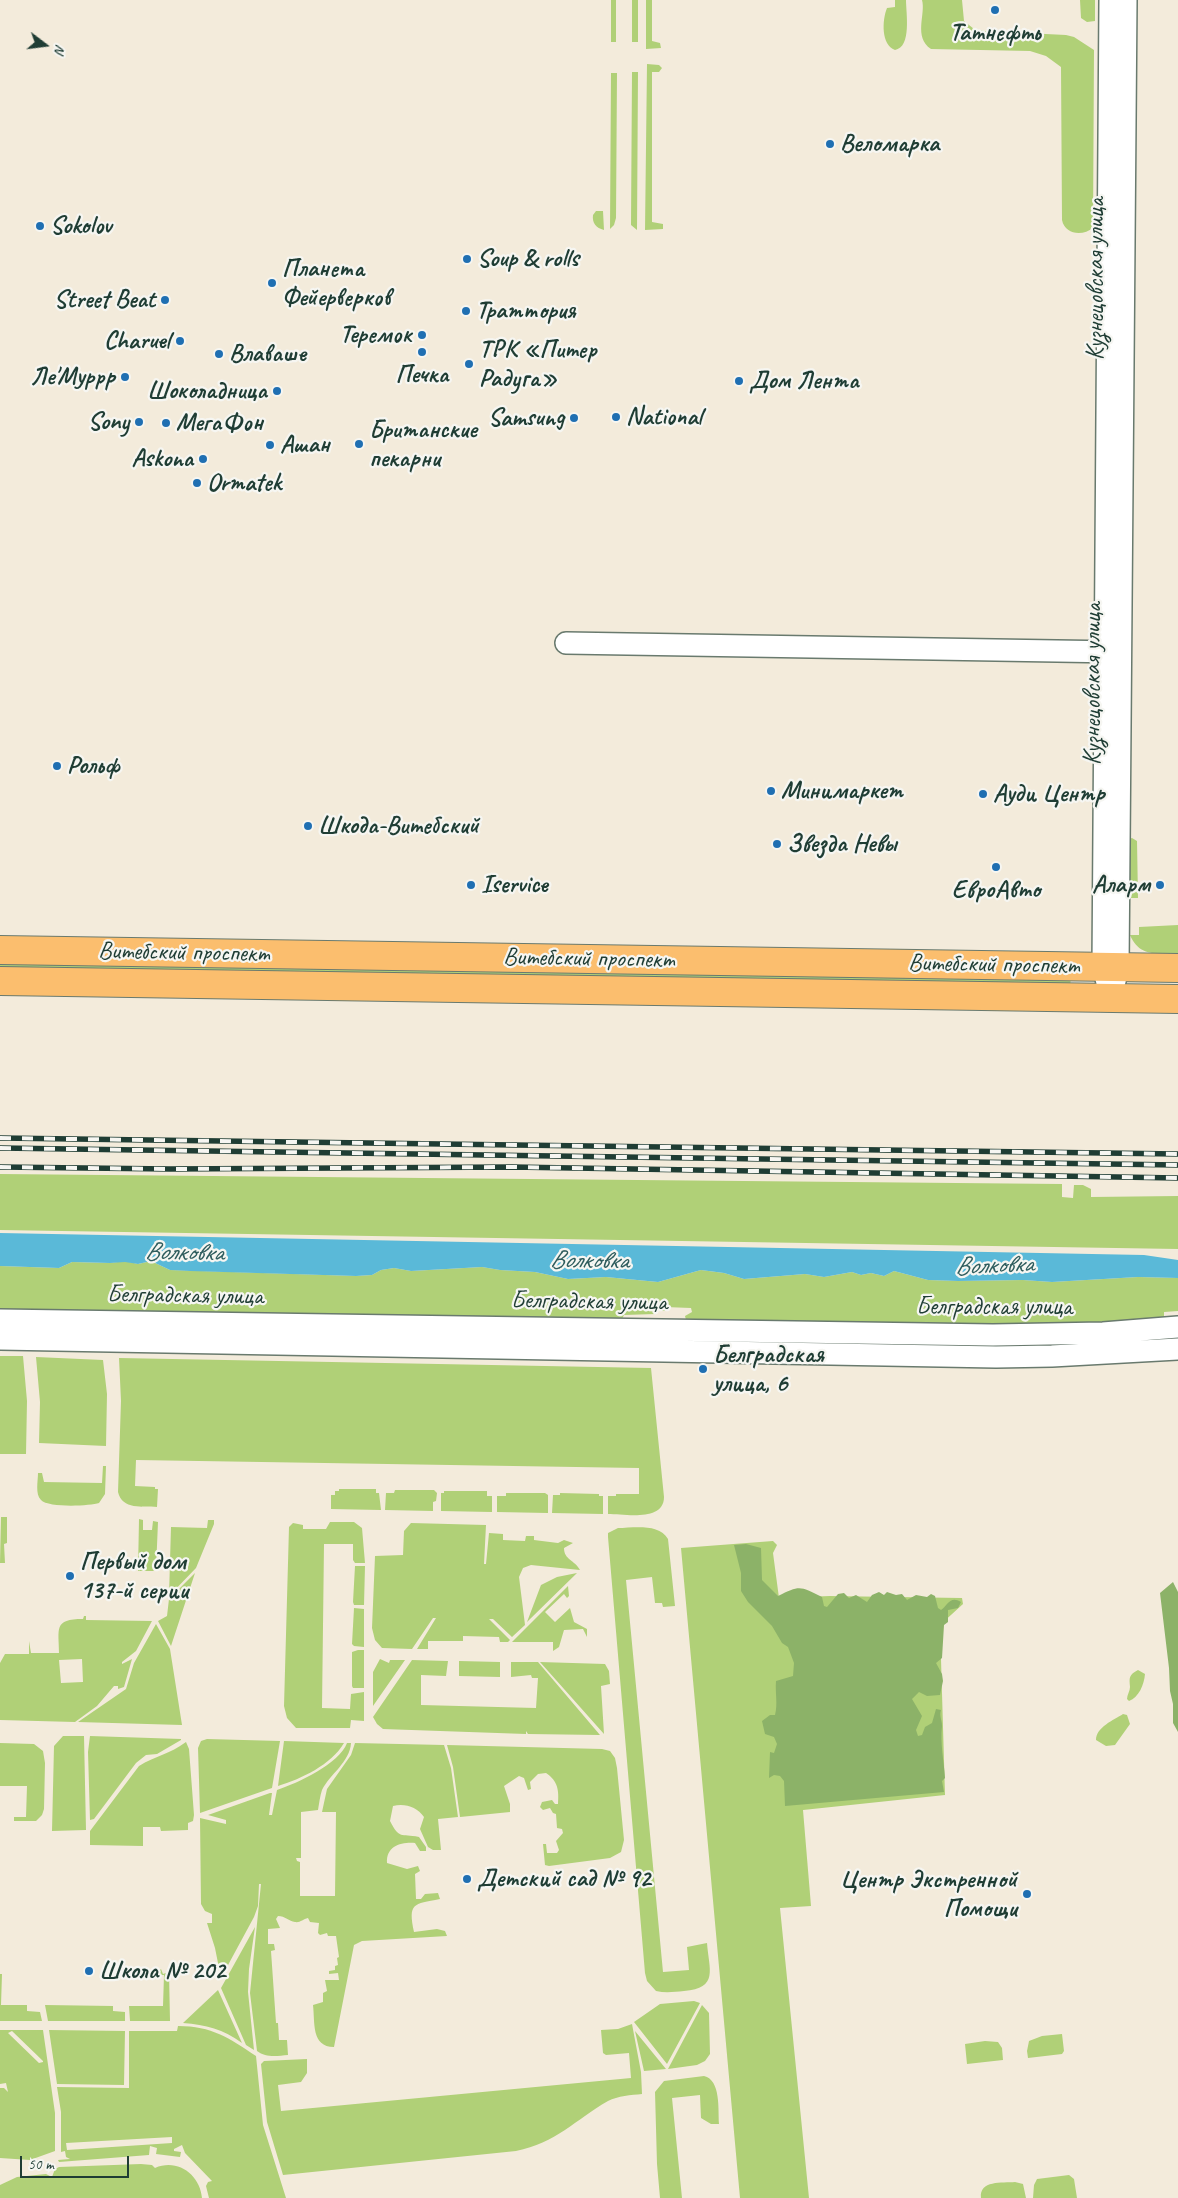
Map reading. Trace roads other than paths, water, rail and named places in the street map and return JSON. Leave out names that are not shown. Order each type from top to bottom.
[{"type":"main road","name":"Витебский проспект","points":[[0,950],[1178,968]]},
{"type":"main road","name":"Витебский проспект","points":[[0,981],[1178,999]]},
{"type":"street","name":"Кузнецовская улица","points":[[1110,0],[1113,652],[1111,998]]},
{"type":"street","name":"Кузнецовская улица","points":[[1113,652],[1126,0]]},
{"type":"street","points":[[566,643],[1113,652]]},
{"type":"street","name":"Белградская улица","points":[[0,1320],[1010,1335],[1103,1334],[1178,1327]]},
{"type":"street","name":"Белградская улица","points":[[0,1339],[996,1356],[1052,1356],[1178,1349]]},
{"type":"water","name":"Волковка","points":[[0,1233],[1144,1255],[1178,1260],[1178,1278],[1138,1277],[1052,1282],[1023,1280],[958,1281],[928,1280],[894,1271],[884,1276],[871,1273],[861,1275],[852,1272],[824,1277],[805,1274],[744,1279],[724,1273],[701,1270],[658,1282],[606,1277],[568,1279],[535,1272],[482,1267],[411,1271],[394,1268],[381,1270],[372,1275],[356,1276],[170,1270],[151,1261],[138,1264],[125,1262],[72,1262],[59,1268],[0,1266]]},
{"type":"railway","points":[[0,1138],[1178,1154]]},
{"type":"railway","points":[[0,1148],[1178,1165]]},
{"type":"railway","points":[[0,1167],[170,1169],[512,1167],[1178,1178]]},
{"type":"place","name":"Татнефть","points":[[995,10]]},
{"type":"place","name":"Веломарка","points":[[830,144]]},
{"type":"place","name":"Sokolov","points":[[40,226]]},
{"type":"place","name":"Soup & rolls","points":[[467,259]]},
{"type":"place","name":"Планета Фейерверков","points":[[272,283]]},
{"type":"place","name":"Street Beat","points":[[165,300]]},
{"type":"place","name":"Траттория","points":[[466,311]]},
{"type":"place","name":"Теремок","points":[[422,335]]},
{"type":"place","name":"Charuel","points":[[180,341]]},
{"type":"place","name":"Печка","points":[[422,352]]},
{"type":"place","name":"Влаваше","points":[[219,354]]},
{"type":"place","name":"ТРК «Питер Радуга»","points":[[469,364]]},
{"type":"place","name":"Ле'Муррр","points":[[125,377]]},
{"type":"place","name":"Дом Лента","points":[[739,381]]},
{"type":"place","name":"Шоколадница","points":[[277,391]]},
{"type":"place","name":"National","points":[[616,417]]},
{"type":"place","name":"Samsung","points":[[574,418]]},
{"type":"place","name":"Sony","points":[[139,422]]},
{"type":"place","name":"МегаФон","points":[[166,423]]},
{"type":"place","name":"Британские пекарни","points":[[359,444]]},
{"type":"place","name":"Ашан","points":[[270,445]]},
{"type":"place","name":"Askona","points":[[203,459]]},
{"type":"place","name":"Ormatek","points":[[197,483]]},
{"type":"place","name":"Рольф","points":[[57,766]]},
{"type":"place","name":"Минимаркет","points":[[771,791]]},
{"type":"place","name":"Ауди Центр","points":[[983,794]]},
{"type":"place","name":"Шкода-Витебский","points":[[308,826]]},
{"type":"place","name":"Звезда Невы","points":[[777,844]]},
{"type":"place","name":"ЕвроАвто","points":[[996,867]]},
{"type":"place","name":"Iservice","points":[[471,885]]},
{"type":"place","name":"Аларм","points":[[1160,885]]},
{"type":"place","name":"Белградская улица, 6","points":[[703,1369]]},
{"type":"place","name":"Первый дом 137-й серии","points":[[70,1576]]},
{"type":"place","name":"Детский сад № 92","points":[[467,1879]]},
{"type":"place","name":"Центр Экстренной Помощи","points":[[1027,1894]]},
{"type":"place","name":"Школа № 202","points":[[89,1971]]}]
